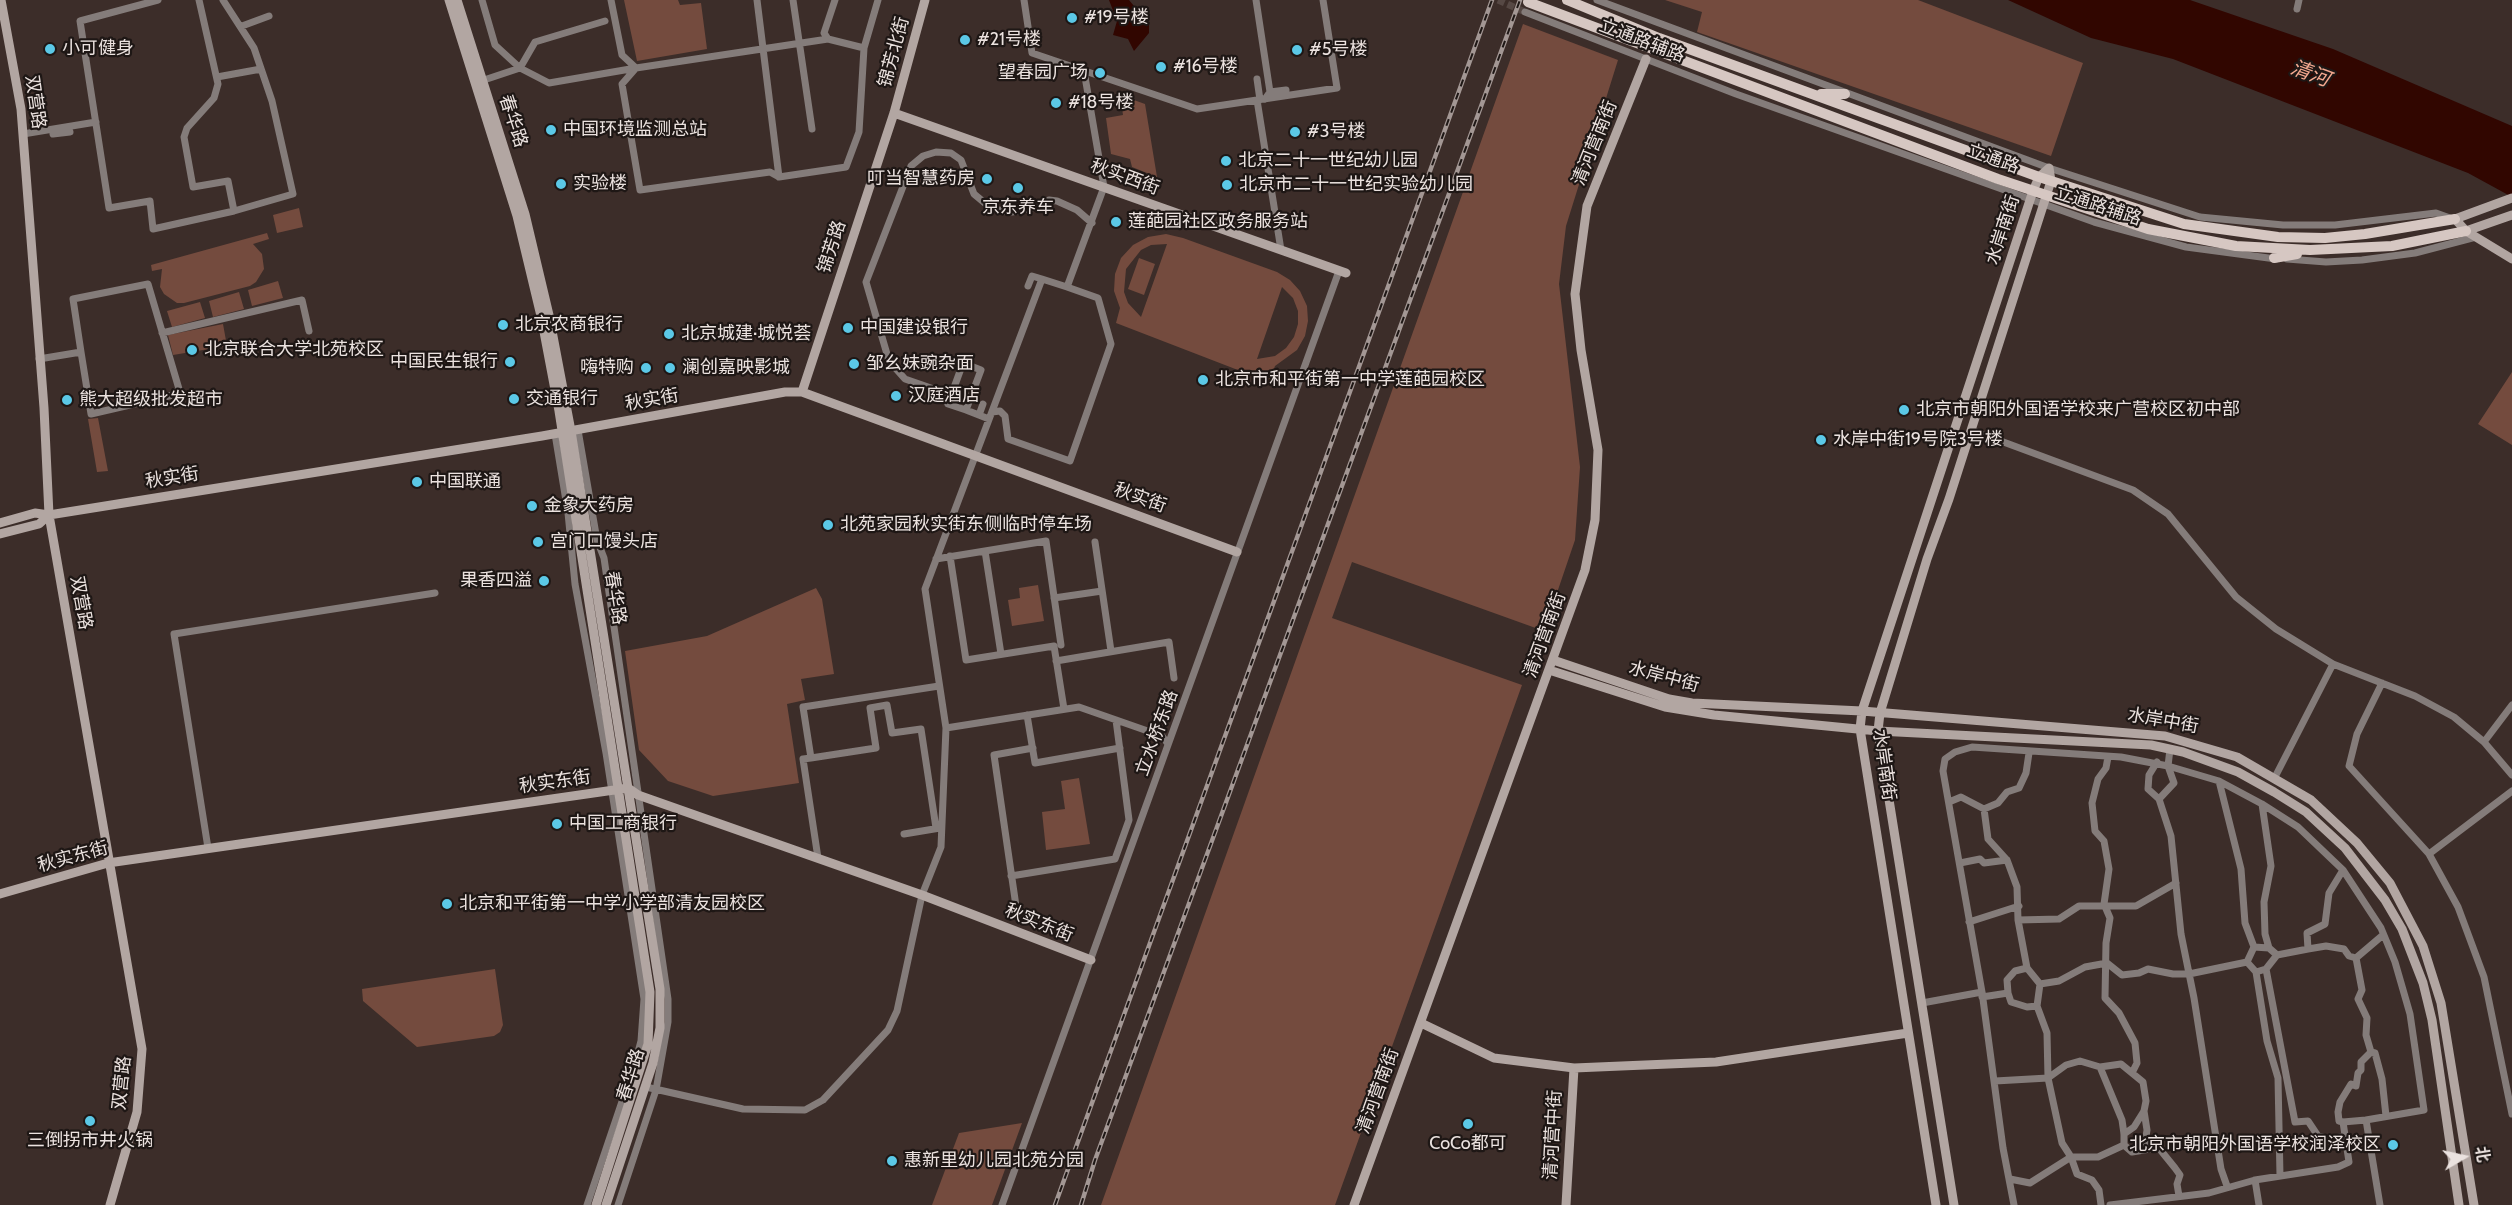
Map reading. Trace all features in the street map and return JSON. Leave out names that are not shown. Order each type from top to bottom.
[{"type":"main road","name":"立通路","points":[[1567,0],[1659,38],[2039,177],[2184,224],[2277,237],[2366,234],[2456,219]]},
{"type":"main road","name":"立通路","points":[[1526,7],[1887,138],[2045,200],[2148,229],[2190,239],[2236,246],[2321,250],[2392,246],[2471,234]]},
{"type":"main road","points":[[1813,94],[1845,94]]},
{"type":"main road","points":[[1887,138],[1901,153]]},
{"type":"main road","points":[[2274,258],[2321,250]]},
{"type":"street","name":"双营路","points":[[2,0],[21,109],[49,514],[142,1049],[137,1112],[110,1205]]},
{"type":"street","points":[[158,0],[81,21],[109,208],[150,201],[153,230],[293,194],[283,144],[261,69],[242,26],[223,0]]},
{"type":"street","points":[[199,0],[218,84],[214,98],[187,128],[184,137],[193,187],[228,181],[234,211]]},
{"type":"street","name":"春华路","points":[[449,0],[525,214],[549,315],[650,992],[651,1022],[636,1085],[596,1205]]},
{"type":"street","name":"春华路","points":[[457,0],[479,82]]},
{"type":"street","points":[[482,0],[495,45],[520,68],[549,83],[828,39],[864,48]]},
{"type":"street","points":[[757,0],[779,177]]},
{"type":"street","points":[[794,0],[812,129]]},
{"type":"street","points":[[828,39],[824,33],[835,0]]},
{"type":"street","points":[[636,68],[622,84],[640,190],[770,172],[779,177],[846,167],[859,132],[864,48],[878,0]]},
{"type":"street","name":"锦芳北街","points":[[894,113],[925,0]]},
{"type":"street","points":[[1024,0],[1032,53],[1197,109],[1337,88],[1323,0]]},
{"type":"street","points":[[1256,0],[1263,98],[1281,250]]},
{"type":"street","name":"立通路辅路","points":[[1597,0],[2049,168],[2200,217],[2238,222],[2334,225],[2436,213],[2456,219]]},
{"type":"street","points":[[2297,9],[2299,0]]},
{"type":"street","points":[[605,21],[612,4]]},
{"type":"street","points":[[612,4],[622,55],[636,68]]},
{"type":"street","name":"立通路辅路","points":[[1526,7],[1646,58],[1901,153],[2032,195]]},
{"type":"street","points":[[242,26],[269,16]]},
{"type":"street","points":[[479,82],[520,68],[535,42],[605,21]]},
{"type":"street","points":[[605,21],[617,30]]},
{"type":"street","name":"清河营南街","points":[[1354,1205],[1585,570],[1597,496],[1598,450],[1581,350],[1575,294],[1587,206],[1646,58]]},
{"type":"street","points":[[217,77],[261,69]]},
{"type":"street","points":[[1067,287],[1104,187],[1084,71]]},
{"type":"street","points":[[1257,79],[1263,98]]},
{"type":"street","points":[[1263,98],[1286,90]]},
{"type":"street","name":"秋实西街","points":[[894,113],[1342,272]]},
{"type":"street","name":"锦芳路","points":[[802,392],[894,113]]},
{"type":"street","points":[[23,134],[96,122]]},
{"type":"street","points":[[53,134],[70,132]]},
{"type":"street","points":[[951,395],[905,379],[889,361],[866,282],[911,166],[923,156],[936,152],[951,153],[961,160],[974,194],[992,209],[1012,212],[1032,208],[1049,200],[1058,201],[1077,210],[1092,223]]},
{"type":"street","name":"水岸南街","points":[[1936,1205],[1860,729],[1863,711],[2032,195],[2039,177],[2049,168]]},
{"type":"street","name":"水岸南街","points":[[1954,1205],[1878,731],[1880,712],[1927,559],[2051,181],[2049,168]]},
{"type":"street","points":[[2512,198],[2484,211],[2456,219],[2471,234],[2512,259]]},
{"type":"street","name":"立通路辅路","points":[[2045,200],[2159,241],[2232,255],[2326,262],[2362,260],[2415,253],[2471,234]]},
{"type":"street","points":[[2471,234],[2512,215]]},
{"type":"street","name":"立水桥东路","points":[[1002,1205],[1168,744],[1342,272]]},
{"type":"street","points":[[966,411],[981,369],[963,363],[948,404],[966,411],[980,415],[990,415],[1000,411],[1005,416],[1008,439],[1070,461],[1111,344],[1098,298],[1032,276],[1028,286]]},
{"type":"street","points":[[939,828],[946,728],[925,589],[1042,279]]},
{"type":"street","points":[[148,284],[178,389],[173,395],[91,414],[81,352],[73,299],[148,284]]},
{"type":"street","points":[[162,333],[302,300],[309,331]]},
{"type":"street","points":[[39,359],[81,352]]},
{"type":"street","name":"秋实街","points":[[0,523],[35,513],[49,514],[566,432],[785,392],[802,392],[1238,552]]},
{"type":"street","points":[[980,415],[983,404]]},
{"type":"street","points":[[1971,430],[2133,490],[2168,514],[2236,597],[2276,629],[2333,664],[2415,696],[2454,717],[2484,741],[2512,775]]},
{"type":"street","points":[[566,432],[604,558],[668,999],[668,1022],[656,1090],[618,1205]]},
{"type":"street","name":"秋实街","points":[[0,534],[39,524],[49,514]]},
{"type":"street","points":[[23,516],[26,528]]},
{"type":"street","points":[[936,559],[1046,541],[1054,598],[1064,709]]},
{"type":"street","points":[[1095,542],[1111,651]]},
{"type":"street","points":[[985,551],[1001,654]]},
{"type":"street","points":[[950,556],[966,660],[1058,646]]},
{"type":"street","points":[[1054,598],[1102,591]]},
{"type":"street","points":[[208,848],[174,634],[435,592]]},
{"type":"street","points":[[1060,660],[1169,642],[1174,678]]},
{"type":"street","name":"水岸中街","points":[[1553,660],[1669,699],[1692,703],[1880,712],[2164,736],[2237,757],[2311,800],[2357,843],[2390,883],[2419,936],[2441,1003],[2474,1205]]},
{"type":"street","points":[[2274,779],[2333,664]]},
{"type":"street","name":"水岸中街","points":[[1549,670],[1665,707],[1691,712],[1878,731],[2113,741],[2170,749],[2238,772],[2306,812],[2345,848],[2395,915],[2418,968],[2432,1020],[2459,1205]]},
{"type":"street","points":[[2382,683],[2357,734],[2349,766],[2429,854],[2458,907],[2484,977],[2508,1077],[2512,1114]]},
{"type":"street","points":[[811,758],[803,706],[939,686]]},
{"type":"street","points":[[646,1087],[743,1109],[805,1110],[823,1100],[888,1029],[897,1011],[922,895],[941,847],[921,729],[892,733],[887,705],[870,708],[876,748],[803,759],[818,858]]},
{"type":"street","points":[[2484,741],[2512,705]]},
{"type":"street","points":[[946,728],[1079,706],[1162,736],[1168,744]]},
{"type":"street","points":[[1027,715],[1035,763],[1120,748]]},
{"type":"street","points":[[1011,876],[1115,859],[1130,819],[1116,720]]},
{"type":"street","points":[[2014,1205],[2003,1148],[1982,994],[1944,765],[1945,759],[1955,752],[1972,747],[2157,762],[2219,781],[2298,827],[2343,870],[2383,934],[2395,962],[2410,1014],[2424,1110],[2366,1120],[2339,1121],[2340,1102],[2350,1084],[2356,1086],[2361,1062],[2371,1052]]},
{"type":"street","points":[[1016,906],[994,754],[1033,748]]},
{"type":"street","points":[[2159,799],[2174,783],[2168,766],[2170,749]]},
{"type":"street","points":[[1984,809],[1998,803],[2007,792],[2019,788],[2026,773],[2029,753]]},
{"type":"street","points":[[2108,757],[2106,768],[2098,779],[2092,803],[2095,831],[2104,841],[2109,869],[2104,904],[2110,918],[2106,943],[2105,998],[2119,1013],[2136,1043],[2137,1063],[2132,1073]]},
{"type":"street","points":[[2157,762],[2149,775],[2148,789],[2159,799],[2171,836],[2181,934],[2221,1169],[2227,1186]]},
{"type":"street","points":[[2219,781],[2241,869],[2245,923],[2254,947],[2247,962]]},
{"type":"street","points":[[586,1205],[636,1060],[643,1020],[643,985],[619,789]]},
{"type":"street","name":"春华路","points":[[606,1205],[646,1087],[657,1046],[661,998],[619,789]]},
{"type":"street","name":"秋实东街","points":[[0,894],[108,863],[619,789],[922,895],[1091,960]]},
{"type":"street","points":[[2429,854],[2512,791]]},
{"type":"street","points":[[1949,802],[1961,797],[1984,809]]},
{"type":"street","points":[[2262,804],[2271,866],[2264,902],[2265,934],[2269,948],[2277,955]]},
{"type":"street","points":[[1984,809],[1988,839],[2007,860],[2017,886],[2018,920],[2027,968],[2040,984],[2037,1006],[2047,1033],[2048,1078],[2062,1143],[2071,1157],[2077,1174],[2092,1180],[2099,1190],[2101,1205]]},
{"type":"street","points":[[904,834],[939,828]]},
{"type":"street","points":[[1960,863],[1980,859],[1984,863],[2007,860]]},
{"type":"street","points":[[2308,949],[2307,933],[2325,924],[2329,893],[2343,870]]},
{"type":"street","points":[[2018,920],[2059,919],[2079,906],[2104,904],[2136,906],[2176,883]]},
{"type":"street","points":[[1969,922],[2019,906]]},
{"type":"street","points":[[2356,958],[2383,934]]},
{"type":"street","points":[[2256,972],[2266,969],[2277,955],[2326,946],[2344,949],[2349,956],[2356,958]]},
{"type":"street","points":[[2254,947],[2269,948]]},
{"type":"street","points":[[2356,958],[2362,990],[2358,999],[2367,1018],[2366,1035],[2371,1052],[2375,1053],[2382,1079],[2386,1116]]},
{"type":"street","points":[[2040,984],[2059,981],[2085,967],[2107,963],[2122,975],[2139,973],[2148,969],[2173,974],[2189,974],[2247,962]]},
{"type":"street","points":[[2247,962],[2256,972],[2267,1041],[2278,1078],[2280,1176]]},
{"type":"street","points":[[2027,968],[2015,971],[2007,980],[2008,993],[2011,1002],[2027,1007],[2037,1006]]},
{"type":"street","points":[[2266,969],[2295,1122],[2307,1121],[2318,1136],[2330,1139],[2346,1136]]},
{"type":"street","points":[[1922,1003],[1982,994],[2008,993]]},
{"type":"street","points":[[1421,1023],[1494,1058],[1574,1068],[1716,1062],[1908,1033]]},
{"type":"street","points":[[1995,1082],[2048,1078],[2066,1065],[2080,1061],[2100,1067],[2121,1064],[2144,1082],[2146,1101],[2144,1111],[2147,1130],[2144,1150]]},
{"type":"street","points":[[2100,1067],[2122,1120],[2124,1145],[2132,1152],[2158,1148],[2180,1175],[2177,1184],[2179,1196]]},
{"type":"street","name":"清河营中街","points":[[1566,1205],[1574,1068]]},
{"type":"street","points":[[2124,1134],[2134,1127],[2144,1111]]},
{"type":"street","points":[[2366,1120],[2380,1205]]},
{"type":"street","points":[[2110,1205],[2209,1192],[2255,1180],[2338,1167],[2349,1162],[2343,1122]]},
{"type":"street","points":[[2010,1179],[2030,1183],[2071,1157],[2098,1157],[2124,1145]]},
{"type":"street","points":[[2255,1180],[2259,1205]]},
{"type":"shaded area","points":[[624,0],[678,0],[680,5],[701,3],[707,49],[637,61]]},
{"type":"shaded area","points":[[1665,0],[1918,0],[2083,63],[2051,156],[1697,32],[1702,12]]},
{"type":"shaded area","points":[[1523,24],[1618,60],[1566,226],[1559,284],[1580,467],[1575,540],[1544,631],[1352,562],[1332,618],[1522,685],[1335,1205],[1101,1205]]},
{"type":"shaded area","points":[[1120,95],[1145,104],[1157,177],[1132,167],[1130,159],[1111,154],[1106,118],[1123,115]]},
{"type":"shaded area","points":[[299,208],[303,227],[277,233],[273,215]]},
{"type":"shaded area","points":[[267,233],[269,239],[253,244],[262,254],[264,269],[256,282],[250,286],[177,303],[164,294],[160,287],[162,269],[152,271],[151,265]]},
{"type":"shaded area","points":[[1166,234],[1183,238],[1277,272],[1290,280],[1300,291],[1307,306],[1308,321],[1305,336],[1297,350],[1275,366],[1269,382],[1116,323],[1120,308],[1114,291],[1115,274],[1121,258],[1133,245],[1148,237]],"holes":[[[1167,244],[1141,317],[1128,303],[1124,292],[1126,269],[1141,250],[1151,245]],[[1282,287],[1293,298],[1298,311],[1298,324],[1294,337],[1286,348],[1275,356],[1257,359]]]},
{"type":"shaded area","points":[[1139,258],[1155,264],[1144,295],[1128,289]]},
{"type":"shaded area","points":[[278,281],[283,298],[252,306],[248,290]]},
{"type":"shaded area","points":[[239,292],[244,309],[213,317],[209,301]]},
{"type":"shaded area","points":[[200,302],[205,318],[172,327],[167,311]]},
{"type":"shaded area","points":[[223,324],[227,346],[173,355],[168,335]]},
{"type":"shaded area","points":[[2512,372],[2512,445],[2478,424]]},
{"type":"shaded area","points":[[98,418],[108,471],[97,472],[88,419]]},
{"type":"shaded area","points":[[1038,585],[1044,621],[1012,626],[1008,600],[1020,598],[1019,588]]},
{"type":"shaded area","points":[[816,588],[822,599],[834,674],[801,679],[805,700],[787,704],[799,783],[713,796],[668,781],[639,750],[625,651],[707,636]]},
{"type":"shaded area","points":[[1079,778],[1090,844],[1046,850],[1042,812],[1065,809],[1061,781]]},
{"type":"shaded area","points":[[495,969],[503,1025],[500,1032],[494,1036],[417,1047],[363,1001],[362,989]]},
{"type":"shaded area","points":[[1022,1123],[992,1205],[932,1205],[959,1133]]},
{"type":"water","points":[[1109,0],[1129,0],[1149,24],[1149,33],[1134,51],[1128,39],[1113,35],[1117,21]]},
{"type":"water","name":"清河","points":[[2008,0],[2190,0],[2333,49],[2512,126],[2512,197],[2468,173],[2173,59],[2091,38]]},
{"type":"tunnel","points":[[1498,0],[1525,12]]},
{"type":"railway","points":[[1055,1205],[1492,0]]},
{"type":"railway","points":[[1081,1205],[1095,1160],[1520,0]]},
{"type":"place","name":"#19号楼","points":[[1072,18]]},
{"type":"place","name":"#21号楼","points":[[965,40]]},
{"type":"place","name":"小可健身","points":[[50,49]]},
{"type":"place","name":"#5号楼","points":[[1297,50]]},
{"type":"place","name":"#16号楼","points":[[1161,67]]},
{"type":"place","name":"望春园广场","points":[[1100,73]]},
{"type":"place","name":"#18号楼","points":[[1056,103]]},
{"type":"place","name":"中国环境监测总站","points":[[551,130]]},
{"type":"place","name":"#3号楼","points":[[1295,132]]},
{"type":"place","name":"北京二十一世纪幼儿园","points":[[1226,161]]},
{"type":"place","name":"叮当智慧药房","points":[[987,179]]},
{"type":"place","name":"实验楼","points":[[561,184]]},
{"type":"place","name":"北京市二十一世纪实验幼儿园","points":[[1227,185]]},
{"type":"place","name":"京东养车","points":[[1018,188]]},
{"type":"place","name":"莲葩园社区政务服务站","points":[[1116,222]]},
{"type":"place","name":"北京农商银行","points":[[503,325]]},
{"type":"place","name":"中国建设银行","points":[[848,328]]},
{"type":"place","name":"北京城建·城悦荟","points":[[669,334]]},
{"type":"place","name":"北京联合大学北苑校区","points":[[192,350]]},
{"type":"place","name":"中国民生银行","points":[[510,362]]},
{"type":"place","name":"邹幺妹豌杂面","points":[[854,364]]},
{"type":"place","name":"嗨特购","points":[[646,368]]},
{"type":"place","name":"澜创嘉映影城","points":[[670,368]]},
{"type":"place","name":"北京市和平街第一中学莲葩园校区","points":[[1203,380]]},
{"type":"place","name":"汉庭酒店","points":[[896,396]]},
{"type":"place","name":"交通银行","points":[[514,399]]},
{"type":"place","name":"熊大超级批发超市","points":[[67,400]]},
{"type":"place","name":"北京市朝阳外国语学校来广营校区初中部","points":[[1904,410]]},
{"type":"place","name":"水岸中街19号院3号楼","points":[[1821,440]]},
{"type":"place","name":"中国联通","points":[[417,482]]},
{"type":"place","name":"金象大药房","points":[[532,506]]},
{"type":"place","name":"北苑家园秋实街东侧临时停车场","points":[[828,525]]},
{"type":"place","name":"宫门口馒头店","points":[[538,542]]},
{"type":"place","name":"果香四溢","points":[[544,581]]},
{"type":"place","name":"中国工商银行","points":[[557,824]]},
{"type":"place","name":"北京和平街第一中学小学部清友园校区","points":[[447,904]]},
{"type":"place","name":"三倒拐市井火锅","points":[[90,1121]]},
{"type":"place","name":"CoCo都可","points":[[1468,1124]]},
{"type":"place","name":"北京市朝阳外国语学校润泽校区","points":[[2393,1145]]},
{"type":"place","name":"惠新里幼儿园北苑分园","points":[[892,1161]]}]
